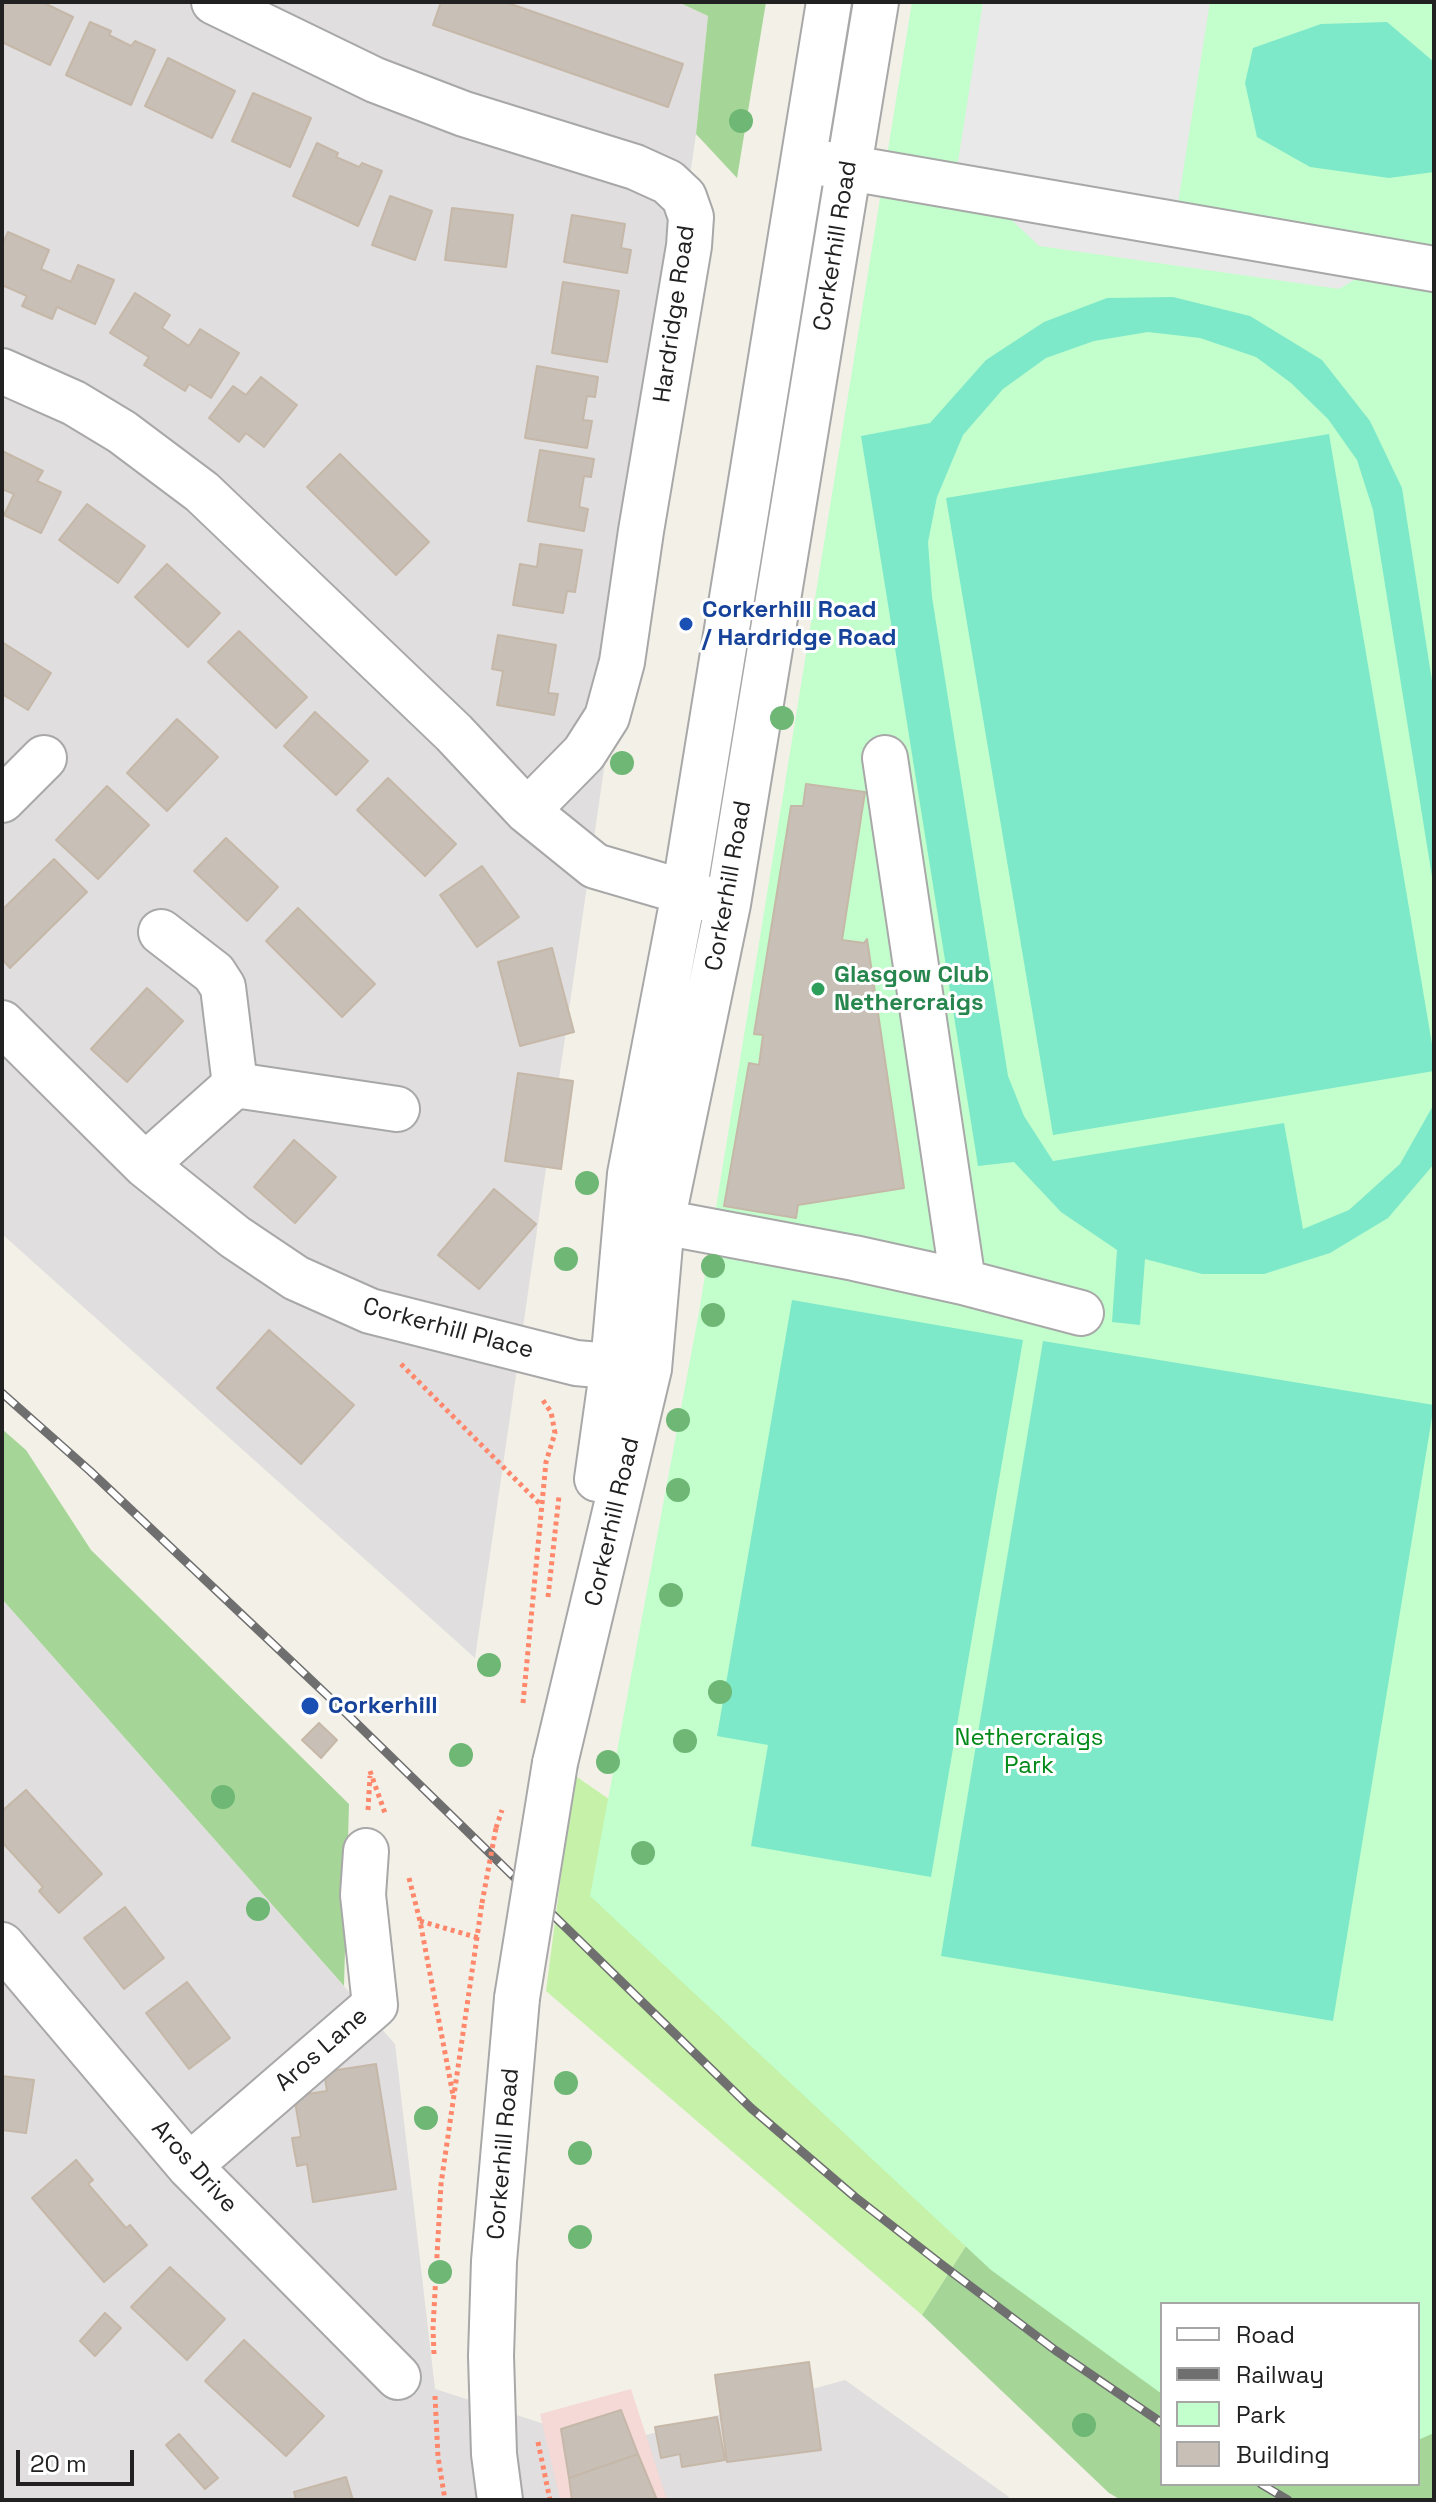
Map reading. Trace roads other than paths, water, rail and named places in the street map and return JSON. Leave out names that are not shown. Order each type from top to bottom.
[{"type":"street","name":"Hardridge Road","points":[[214,2],[375,80],[464,114],[635,167],[668,182],[684,197],[691,217],[689,246],[622,662],[607,717],[584,753],[527,811]]},
{"type":"street","name":"Corkerhill Road","points":[[631,1367],[630,1174],[684,893],[829,2]]},
{"type":"street","name":"Corkerhill Road","points":[[500,2500],[494,2454],[494,2261],[517,1998],[555,1763],[631,1367],[728,904],[876,2]]},
{"type":"street","points":[[803,159],[1434,269]]},
{"type":"street","points":[[2,371],[86,411],[122,432],[202,492],[454,733],[527,811],[595,866],[728,904]]},
{"type":"street","points":[[4,794],[44,758]]},
{"type":"street","points":[[885,758],[963,1282]]},
{"type":"street","points":[[161,932],[214,973],[223,987],[235,1085]]},
{"type":"street","name":"Corkerhill Place","points":[[2,1023],[145,1165],[235,1237],[296,1278],[370,1311],[576,1363],[631,1367]]},
{"type":"street","points":[[235,1085],[397,1109]]},
{"type":"street","points":[[145,1165],[235,1085]]},
{"type":"street","points":[[662,1222],[746,1236],[963,1282],[1081,1313]]},
{"type":"street","name":"Aros Lane","points":[[189,2166],[375,2005],[363,1895],[379,1840]]},
{"type":"street","name":"Aros Drive","points":[[7,1959],[189,2166],[422,2377]]},
{"type":"railway","points":[[2,1393],[90,1471],[347,1714],[751,2108],[855,2197],[941,2264],[1055,2350],[1160,2422]]},
{"type":"railway","points":[[1264,2486],[1288,2500]]},
{"type":"place","name":"Corkerhill Road / Hardridge Road","points":[[686,624]]},
{"type":"place","name":"Glasgow Club Nethercraigs","points":[[818,989]]},
{"type":"place","name":"Corkerhill","points":[[310,1706]]},
{"type":"park label","name":"Nethercraigs Park","points":[[1029,1752]]}]
